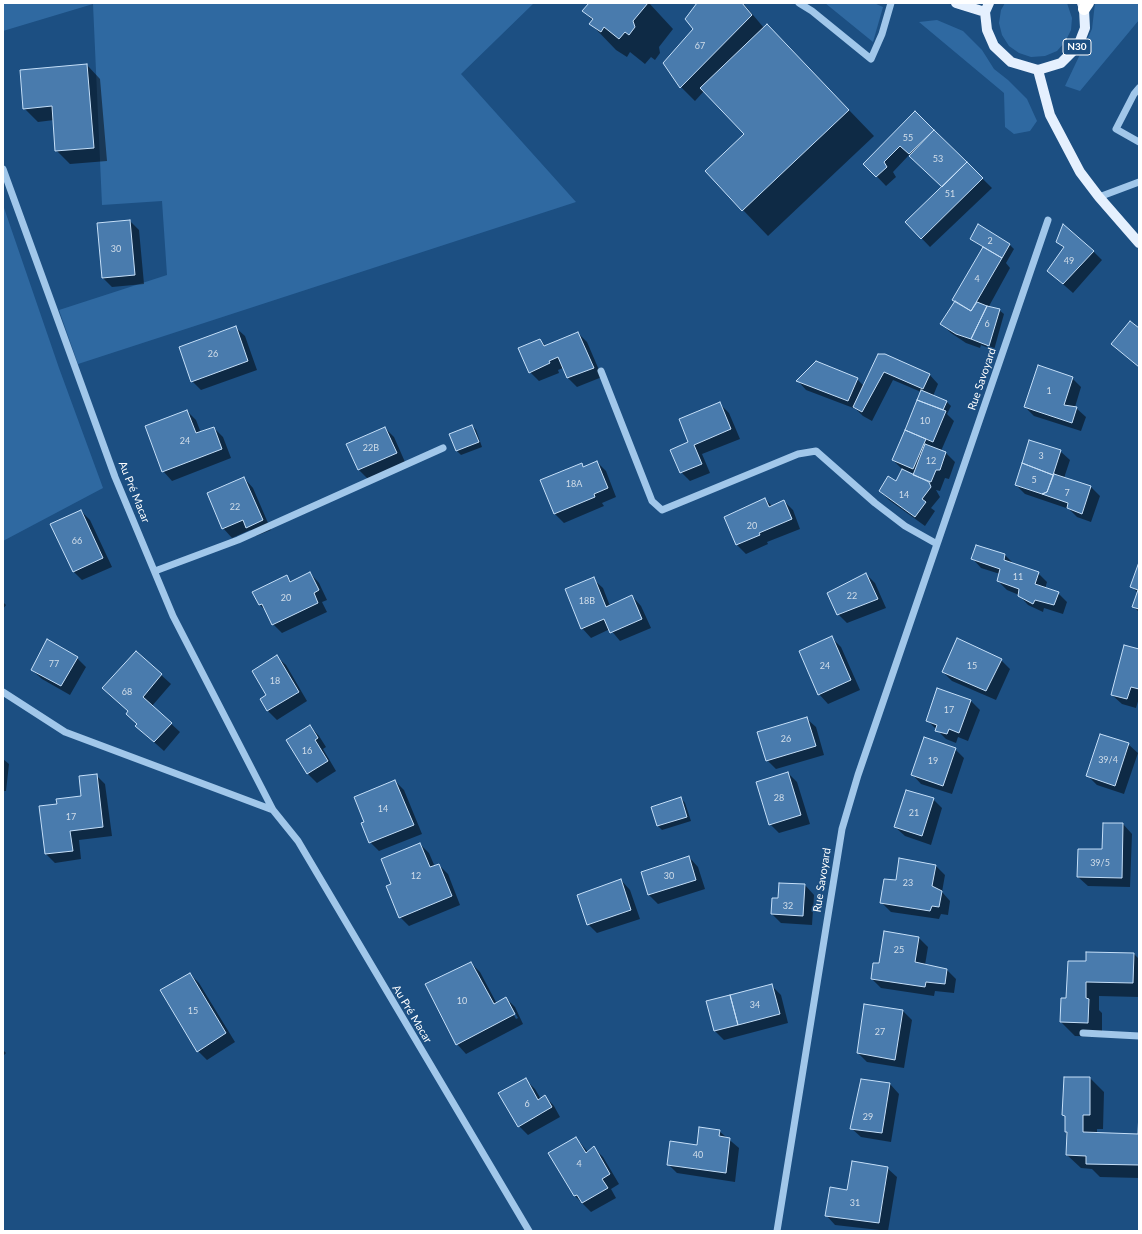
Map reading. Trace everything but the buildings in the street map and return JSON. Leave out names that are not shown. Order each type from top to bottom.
[{"type":"main road","points":[[956,3],[987,7],[987,30],[994,46],[1011,62],[1038,70],[1050,115],[1080,172],[1099,197],[1139,243]]},
{"type":"main road","name":"N30","points":[[1038,70],[1061,63],[1078,46],[1085,28],[1084,5]]},
{"type":"street","points":[[799,3],[812,11],[871,59],[882,34],[891,3]]},
{"type":"street","points":[[1139,88],[1134,94],[1116,129],[1139,142]]},
{"type":"street","name":"Au Pré Macar","points":[[3,169],[115,477],[177,622],[273,810],[298,841],[529,1231]]},
{"type":"street","points":[[1099,197],[1139,182]]},
{"type":"street","name":"Rue Savoyard","points":[[776,1231],[842,829],[858,775],[1048,220]]},
{"type":"street","points":[[601,371],[652,501],[662,510],[798,454],[816,451],[875,503],[905,526],[937,544]]},
{"type":"street","points":[[155,571],[238,540],[443,448]]},
{"type":"street","points":[[3,692],[65,732],[273,810]]},
{"type":"street","points":[[1083,1033],[1139,1036]]},
{"type":"shaded area","points":[[3,3],[534,3],[461,74],[576,202],[78,364],[59,310],[167,275],[162,201],[102,205],[93,4],[3,31]]},
{"type":"shaded area","points":[[825,3],[874,3],[883,7],[873,42]]},
{"type":"shaded area","points":[[1005,3],[1067,3],[1072,18],[1071,30],[1065,42],[1057,51],[1045,56],[1031,57],[1019,53],[1009,46],[1002,35],[999,23],[1001,10]]},
{"type":"shaded area","points":[[1095,3],[1139,3],[1139,20],[1080,91],[1065,86],[1092,29]]},
{"type":"shaded area","points":[[937,20],[963,31],[982,50],[994,69],[1008,80],[1027,99],[1037,121],[1030,131],[1014,134],[1005,127],[1004,93],[919,22]]},
{"type":"shaded area","points":[[3,205],[59,368],[103,488],[3,541]]}]
